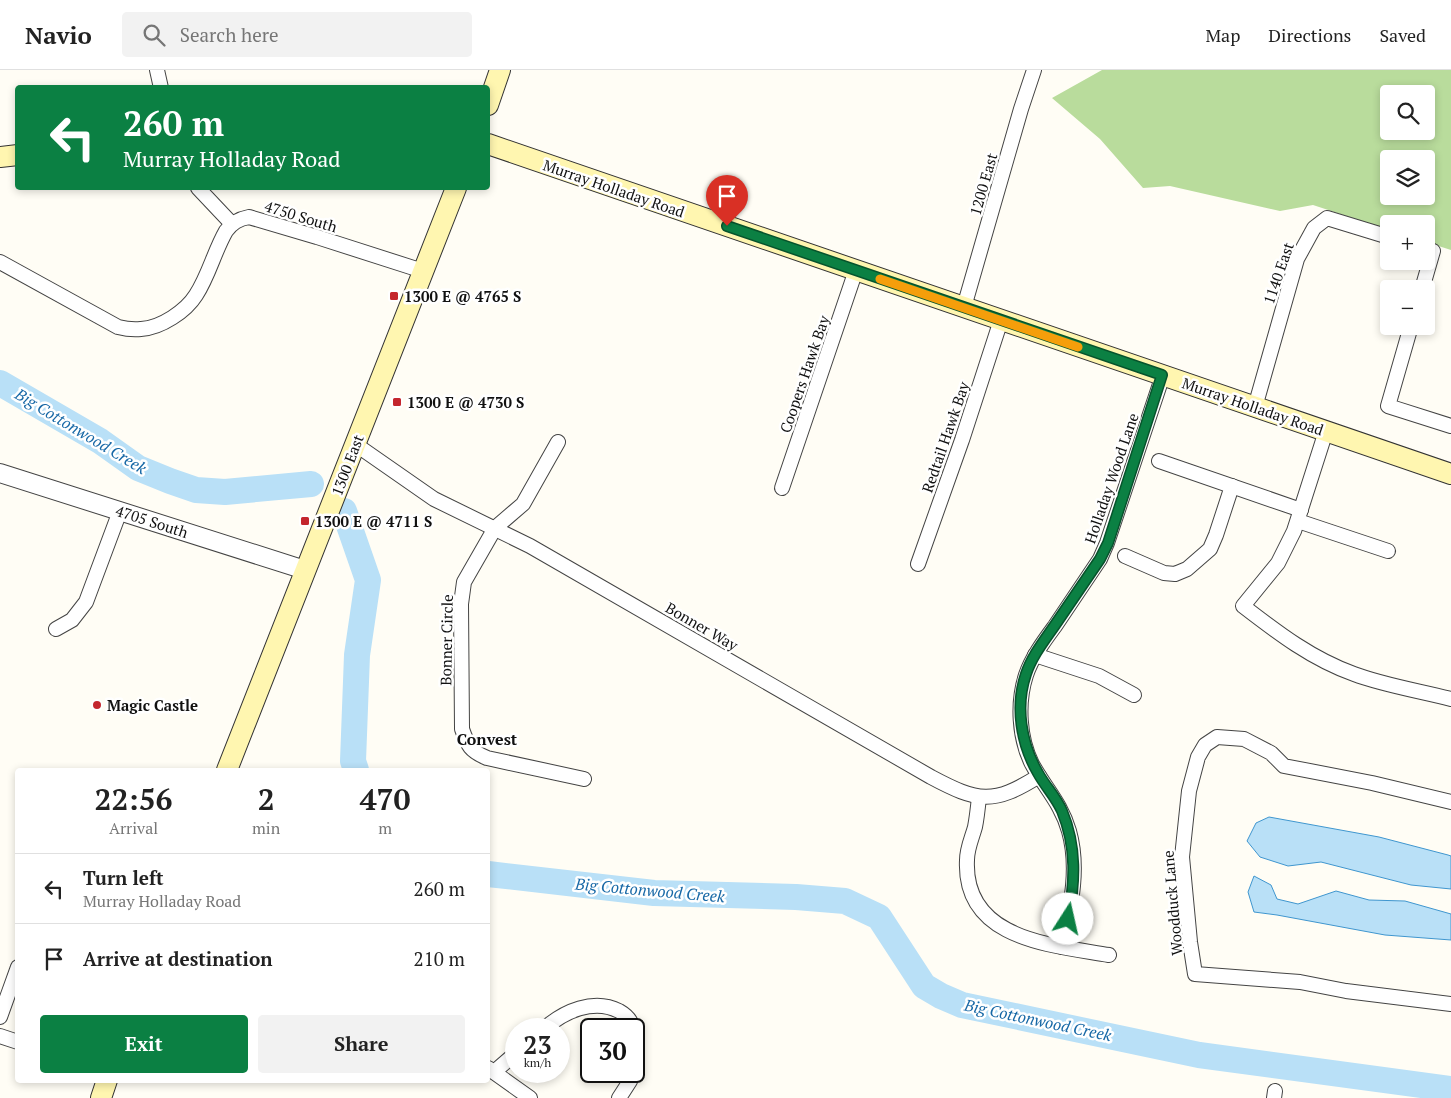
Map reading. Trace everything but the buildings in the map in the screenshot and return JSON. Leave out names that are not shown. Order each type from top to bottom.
[{"type":"main road","points":[[490,99],[500,70]]},
{"type":"main road","name":"Murray Holladay Road","points":[[490,145],[1451,474]]},
{"type":"main road","points":[[0,157],[15,155]]},
{"type":"main road","name":"1300 East","points":[[228,768],[455,190]]},
{"type":"main road","points":[[101,1098],[106,1083]]},
{"type":"street","points":[[158,70],[160,85]]},
{"type":"street","name":"1200 East","points":[[964,308],[1034,70]]},
{"type":"street","points":[[0,262],[118,327],[130,330],[143,330],[159,324],[174,315],[195,297],[220,242],[232,224],[200,190]]},
{"type":"street","name":"4750 South","points":[[232,224],[249,217],[257,218],[423,271]]},
{"type":"street","name":"1140 East","points":[[1255,407],[1297,259],[1314,228],[1327,218],[1380,234]]},
{"type":"street","name":"Coopers Hawk Bay","points":[[782,488],[856,270]]},
{"type":"street","name":"Redtail Hawk Bay","points":[[918,564],[962,440],[1001,320]]},
{"type":"street","points":[[1408,335],[1388,406],[1451,426]]},
{"type":"street","name":"Holladay Wood Lane","points":[[1062,947],[1074,885],[1073,847],[1062,810],[1032,764],[1022,734],[1022,692],[1026,674],[1035,655],[1100,559],[1108,543],[1162,375]]},
{"type":"street","points":[[1326,431],[1299,515],[1278,562],[1243,606],[1269,627],[1309,654],[1334,666],[1356,675],[1451,699]]},
{"type":"street","name":"Bonner Circle","points":[[558,442],[523,504],[495,528],[464,582],[462,593],[462,729],[467,744],[475,753],[487,758],[584,779]]},
{"type":"street","name":"Bonner Way","points":[[355,444],[434,500],[530,546],[959,792],[979,797],[1006,794],[1019,789],[1039,776]]},
{"type":"street","points":[[1159,461],[1232,486],[1388,551]]},
{"type":"street","name":"4705 South","points":[[0,472],[305,570]]},
{"type":"street","points":[[1125,556],[1164,573],[1175,574],[1186,569],[1210,549],[1232,486]]},
{"type":"street","points":[[56,629],[72,620],[86,602],[120,511]]},
{"type":"street","points":[[1035,655],[1099,676],[1134,695]]},
{"type":"street","name":"Woodduck Lane","points":[[1451,802],[1372,783],[1284,766],[1271,753],[1244,740],[1217,737],[1205,744],[1198,757],[1188,791],[1182,857],[1187,916],[1195,974],[1300,982],[1346,991],[1451,1004]]},
{"type":"street","points":[[979,797],[977,816],[966,862],[968,881],[974,898],[984,913],[999,927],[1010,933],[1062,947],[1109,955]]},
{"type":"street","points":[[0,1017],[15,975]]},
{"type":"street","points":[[561,1018],[583,1008],[596,1005],[610,1007],[624,1014],[627,1018]]},
{"type":"street","points":[[0,1036],[15,1041]]},
{"type":"street","points":[[505,1060],[491,1070],[530,1098]]},
{"type":"street","points":[[618,1098],[629,1083]]},
{"type":"green space","points":[[1102,70],[1451,70],[1451,250],[1435,245],[1435,215],[1380,215],[1380,227],[1313,205],[1280,211],[1170,186],[1143,188],[1100,139],[1052,98]]},
{"type":"water","points":[[1269,817],[1379,837],[1451,856],[1451,889],[1411,885],[1321,862],[1288,866],[1260,857],[1247,841],[1256,823]]},
{"type":"water","points":[[1254,876],[1271,885],[1277,899],[1298,904],[1336,891],[1369,900],[1405,901],[1451,914],[1451,940],[1385,935],[1254,912],[1248,892]]},
{"type":"waterway","name":"Big Cottonwood Creek","points":[[0,383],[100,441],[138,468],[196,490],[225,492],[311,484]]},
{"type":"waterway","name":"Big Cottonwood Creek","points":[[344,511],[368,580],[357,655],[353,761],[355,768]]},
{"type":"waterway","name":"Big Cottonwood Creek","points":[[490,874],[654,893],[796,897],[845,901],[879,917],[924,986],[962,1005],[1199,1055],[1451,1089]]},
{"type":"slow traffic","points":[[880,279],[1078,347]]},
{"type":"place","name":"1300 E @ 4765 S","points":[[394,296]]},
{"type":"place","name":"1300 E @ 4730 S","points":[[397,402]]},
{"type":"place","name":"1300 E @ 4711 S","points":[[305,521]]},
{"type":"place","name":"Magic Castle","points":[[97,705]]},
{"type":"district","name":"Convest","points":[[487,739]]},
{"type":"route","points":[[727,226],[1162,375],[1108,543],[1100,559],[1035,655],[1026,674],[1022,692],[1022,734],[1026,749],[1039,776],[1062,810],[1073,847],[1074,885],[1068,919]]}]
